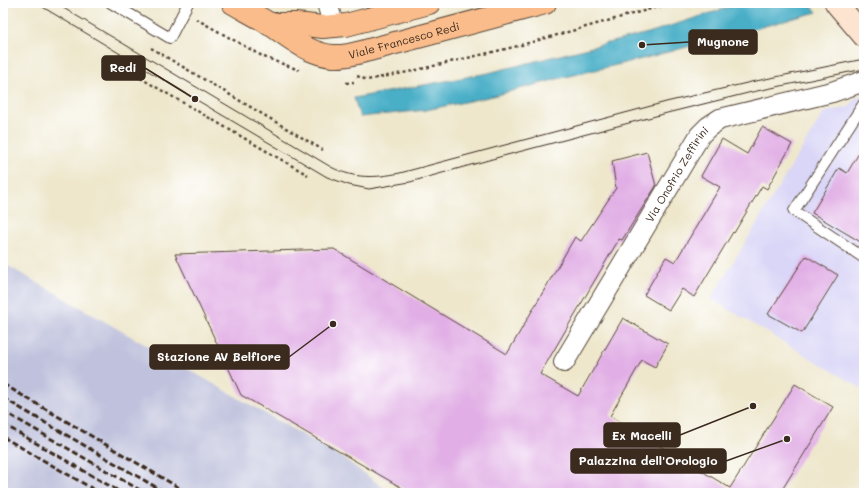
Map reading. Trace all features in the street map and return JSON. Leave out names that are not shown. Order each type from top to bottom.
[{"type":"main road","name":"Viale Francesco Redi","points":[[234,3],[307,48],[320,54],[337,56],[350,55],[545,3]]},
{"type":"main road","points":[[269,24],[284,23],[334,27],[362,22],[429,3]]},
{"type":"main road","points":[[836,3],[858,29]]},
{"type":"street","points":[[327,3],[334,27]]},
{"type":"street","name":"Via Onofrio Zeffirini","points":[[564,362],[700,135],[720,119],[832,92],[864,81]]},
{"type":"lane","points":[[111,3],[170,38],[186,7]]},
{"type":"lane","points":[[864,103],[794,211],[864,258]]},
{"type":"path","points":[[355,75],[367,80],[408,72],[514,47],[672,3]]},
{"type":"path","points":[[186,7],[264,57],[302,70]]},
{"type":"path","points":[[151,48],[323,150]]},
{"type":"path","points":[[135,75],[308,175]]},
{"type":"path","points":[[346,83],[354,82]]},
{"type":"shaded area","points":[[857,96],[864,100],[864,390],[711,299],[824,112],[849,107]]},
{"type":"shaded area","points":[[3,263],[343,458],[391,493],[3,493]]},
{"type":"water","points":[[742,3],[809,3],[817,12],[646,58],[493,96],[426,110],[360,117],[354,98],[488,73],[648,33]]},
{"type":"building","points":[[762,127],[792,144],[767,189],[762,186],[694,297],[682,289],[669,310],[644,295],[666,257],[675,262],[720,187],[701,176],[722,139],[747,154]]},
{"type":"building","points":[[864,145],[864,244],[812,213],[839,168],[847,173]]},
{"type":"building","points":[[647,152],[656,186],[622,240],[619,239],[540,374],[578,396],[623,318],[668,344],[655,367],[642,360],[610,416],[730,488],[795,384],[833,407],[780,493],[411,493],[241,395],[175,254],[334,249],[507,354],[575,237],[581,241],[616,188],[612,161]]},
{"type":"building","points":[[806,256],[838,275],[802,333],[768,314]]},
{"type":"tram line","points":[[36,3],[327,177],[349,185],[369,189],[410,182],[503,156],[752,92],[864,69]]},
{"type":"tram line","points":[[55,3],[331,167],[348,174],[365,176],[382,176],[400,173],[666,102],[751,82],[864,59]]},
{"type":"railway","points":[[3,384],[188,493]]},
{"type":"railway","points":[[3,398],[166,493]]},
{"type":"railway","points":[[3,411],[145,493]]},
{"type":"railway","points":[[3,424],[122,493]]},
{"type":"railway","points":[[3,437],[100,493]]},
{"type":"place","name":"Mugnone","points":[[642,45]]},
{"type":"place","name":"Redi","points":[[195,99]]},
{"type":"place","name":"Stazione AV Belfiore","points":[[333,324]]},
{"type":"place","name":"Ex Macelli","points":[[753,406]]},
{"type":"place","name":"Palazzina dell'Orologio","points":[[787,439]]}]
